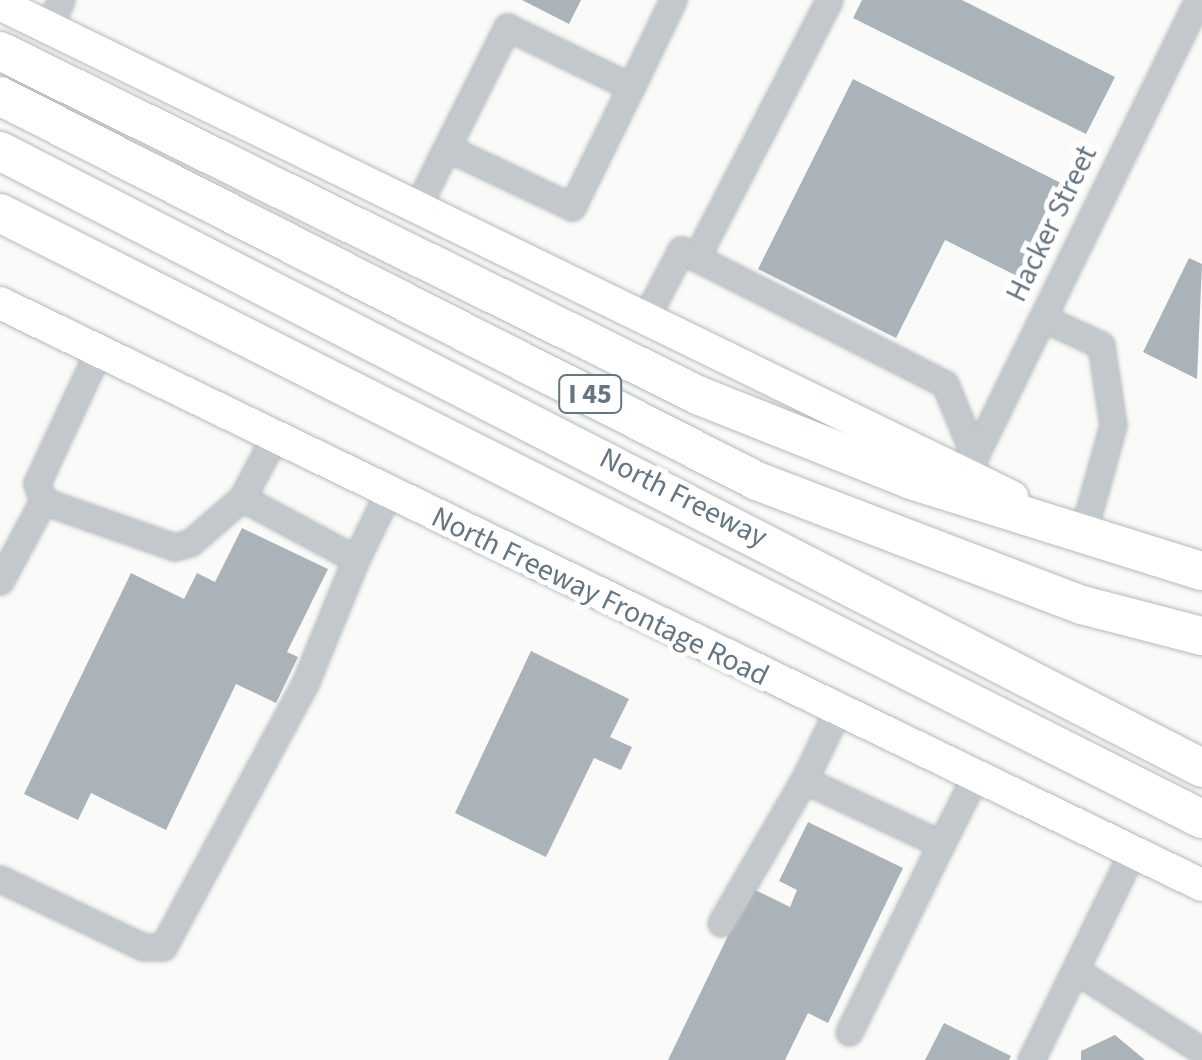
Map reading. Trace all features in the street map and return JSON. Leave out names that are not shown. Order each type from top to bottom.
[{"type":"highway","points":[[0,50],[700,396],[834,450],[1199,558]]},
{"type":"highway","name":"North Freeway","points":[[0,96],[757,480],[1082,605],[1202,636]]},
{"type":"highway","name":"North Freeway","points":[[0,152],[1202,768]]},
{"type":"highway","name":"North Freeway","points":[[0,213],[1202,819]]},
{"type":"highway","points":[[0,226],[96,261]]},
{"type":"highway","points":[[1082,605],[1202,611]]},
{"type":"main road","points":[[0,4],[54,13],[417,208],[645,320],[970,467],[1085,526],[1199,558]]},
{"type":"main road","name":"North Freeway Frontage Road","points":[[0,303],[837,712],[1202,885]]},
{"type":"street","points":[[447,148],[572,207],[673,0]]},
{"type":"street","points":[[696,258],[829,0]]},
{"type":"street","name":"Hacker Street","points":[[970,467],[1198,0]]},
{"type":"street","points":[[417,208],[507,27],[630,87]]},
{"type":"street","points":[[645,320],[681,250],[945,384],[970,467]]},
{"type":"street","points":[[1042,318],[1101,344],[1113,425],[1085,526]]},
{"type":"street","points":[[0,581],[43,501],[37,483],[98,352]]},
{"type":"street","points":[[43,501],[174,546],[242,498],[274,438]]},
{"type":"street","points":[[0,879],[143,947],[163,946],[306,681],[388,493]]},
{"type":"street","points":[[242,498],[356,559]]},
{"type":"street","points":[[721,923],[804,780],[837,712]]},
{"type":"street","points":[[848,1032],[974,777]]},
{"type":"street","points":[[804,780],[940,844]]},
{"type":"street","points":[[1031,1060],[1133,851]]},
{"type":"street","points":[[1075,970],[1201,1055]]},
{"type":"building","points":[[522,0],[581,0],[569,24]]},
{"type":"building","points":[[862,0],[962,0],[1115,77],[1086,134],[853,18]]},
{"type":"building","points":[[853,79],[1063,184],[1017,276],[945,240],[896,338],[758,269]]},
{"type":"building","points":[[1189,258],[1202,264],[1197,379],[1143,352]]},
{"type":"building","points":[[242,528],[328,569],[287,652],[298,657],[276,703],[236,684],[166,830],[91,793],[78,820],[24,794],[131,573],[184,599],[197,573],[215,582]]},
{"type":"building","points":[[531,651],[629,699],[610,737],[632,747],[621,770],[594,758],[546,857],[455,813]]},
{"type":"building","points":[[808,822],[903,868],[828,1023],[808,1013],[785,1060],[668,1060],[751,888],[790,907],[797,890],[779,881]]},
{"type":"building","points":[[944,1023],[1011,1056],[1009,1060],[925,1060]]},
{"type":"building","points":[[1115,1035],[1145,1060],[1081,1060],[1081,1051]]}]
